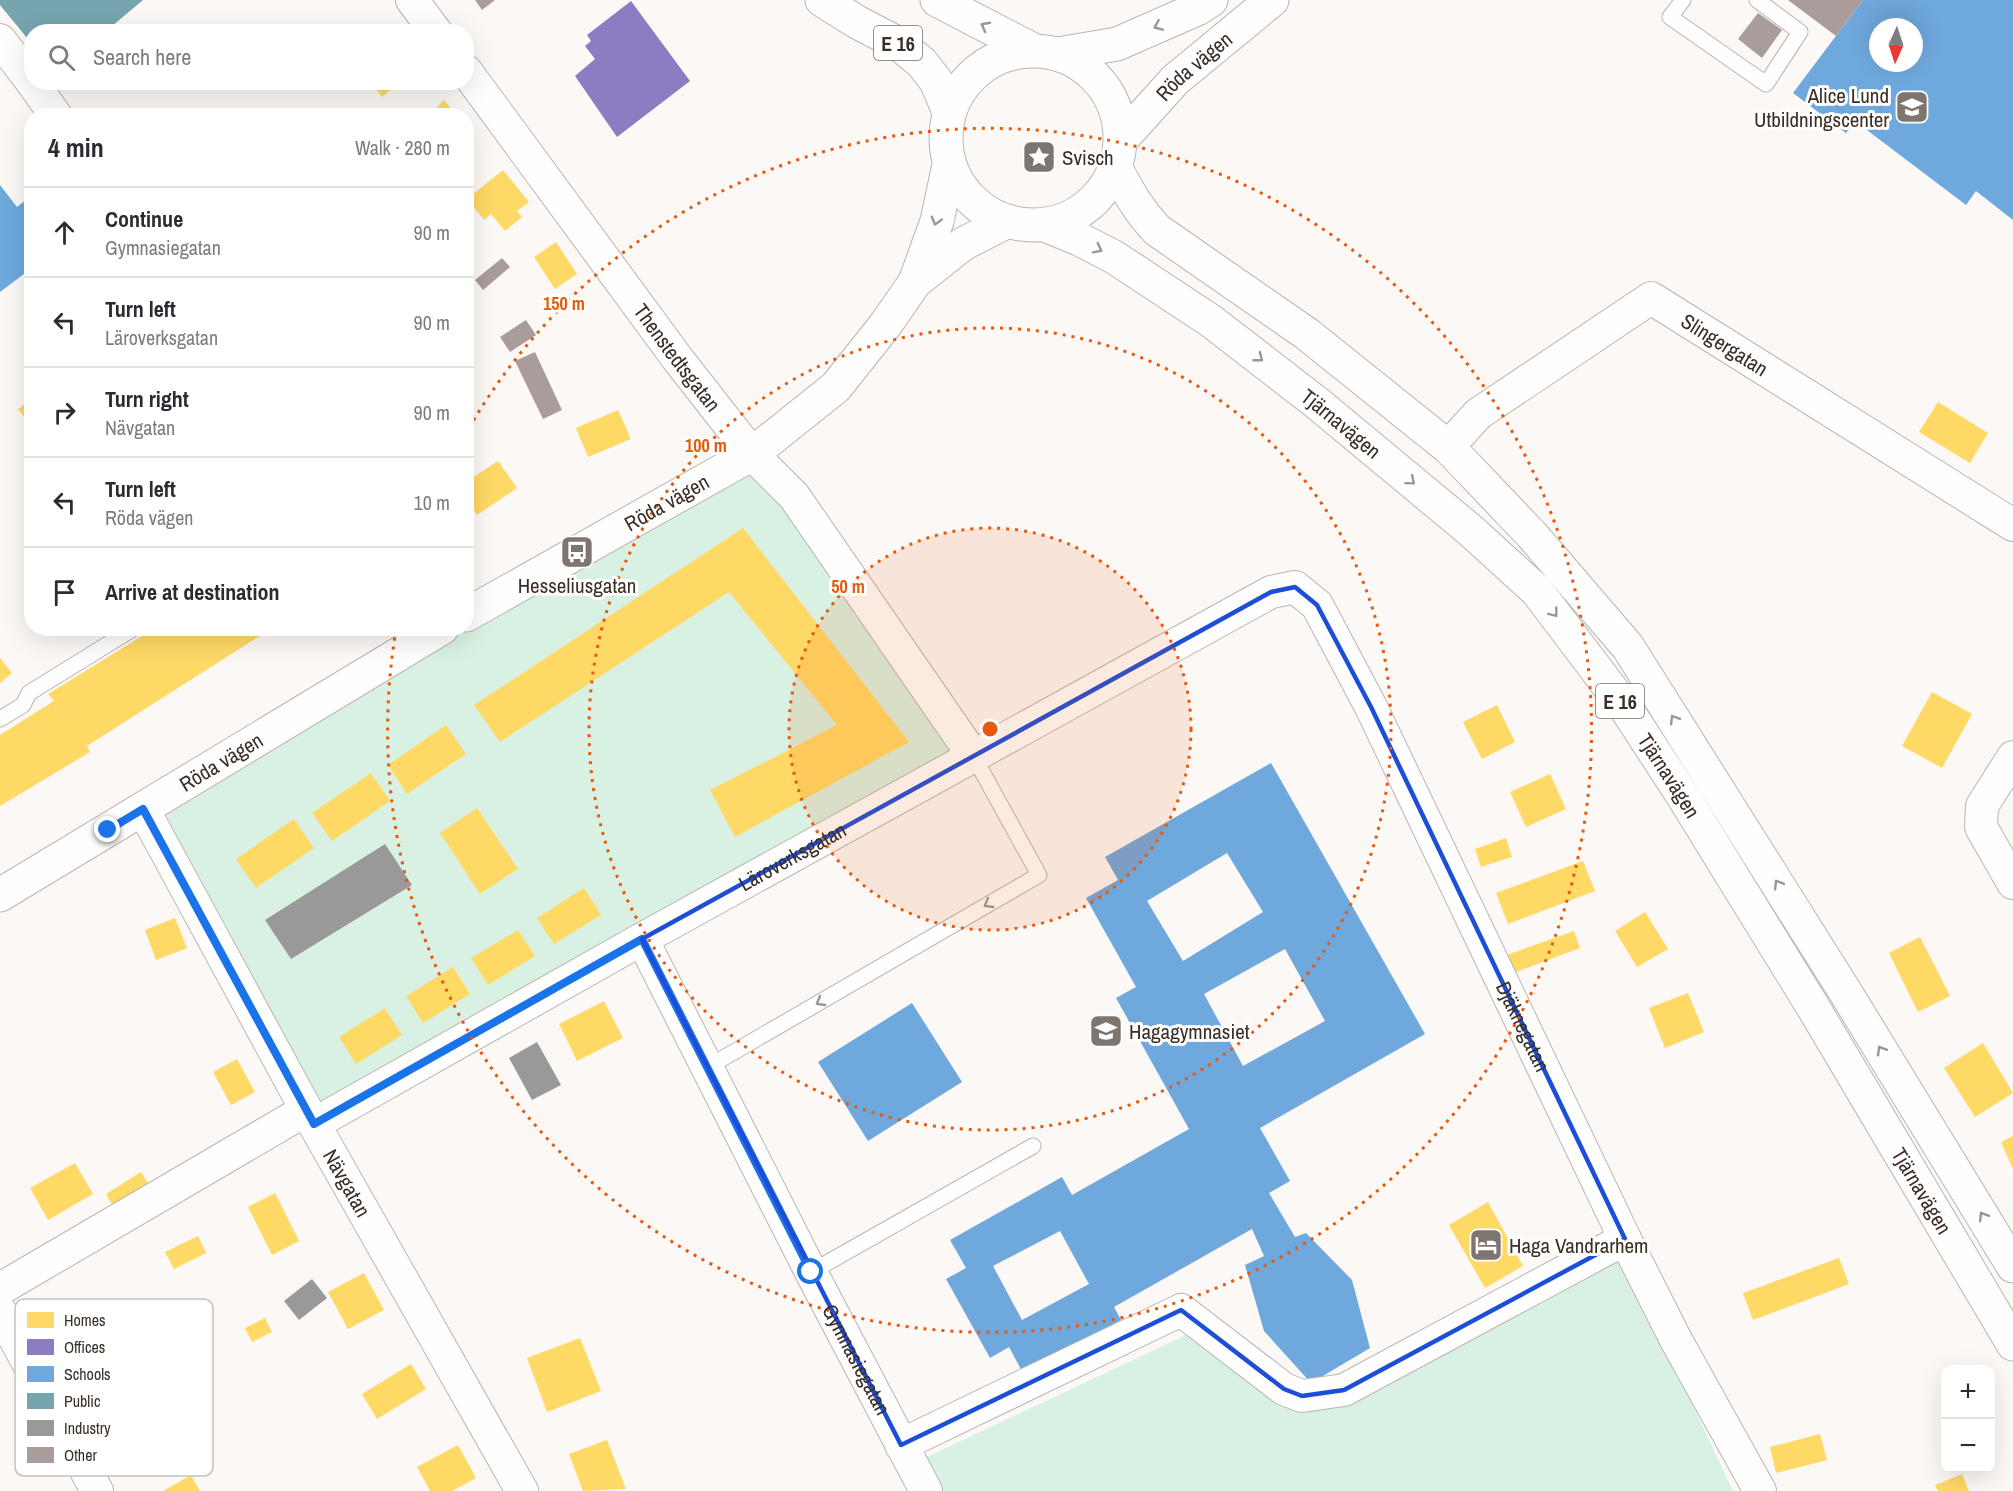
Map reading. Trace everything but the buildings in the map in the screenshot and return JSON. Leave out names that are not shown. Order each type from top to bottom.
[{"type":"main road","name":"E 16","points":[[822,0],[899,44],[922,63],[936,81],[949,112]]},
{"type":"main road","name":"E 16","points":[[937,0],[1045,52]]},
{"type":"main road","name":"Röda vägen","points":[[1045,52],[1118,44],[1197,9],[1211,0]]},
{"type":"main road","name":"Röda vägen","points":[[1119,154],[1174,80],[1272,0]]},
{"type":"main road","points":[[1045,52],[1076,62],[1091,72],[1104,86],[1114,102],[1119,121],[1119,154],[1109,183],[1088,207],[1060,222],[1025,226],[1006,222],[981,209],[962,189],[949,165],[945,138],[949,112],[958,92],[972,75],[990,62],[1011,53],[1045,52]]},
{"type":"main road","name":"Tjärnavägen","points":[[1119,154],[1142,214],[1157,231],[1308,334],[1448,447],[1532,535],[1628,646],[1846,993],[2013,1266]]},
{"type":"main road","name":"Röda vägen","points":[[474,610],[752,454],[836,387],[886,324],[915,282],[937,221],[949,165]]},
{"type":"main road","name":"Röda vägen","points":[[915,282],[963,244],[1006,222]]},
{"type":"main road","name":"Tjärnavägen","points":[[1045,225],[1114,257],[1211,321],[1317,403],[1462,523],[1537,591],[1620,701],[1683,796],[1819,1017],[2013,1344]]},
{"type":"main road","name":"Röda vägen","points":[[0,895],[424,636]]},
{"type":"street","points":[[412,0],[430,24]]},
{"type":"street","points":[[0,40],[24,72]]},
{"type":"street","name":"Thenstedtsgatan","points":[[474,81],[677,358],[752,454],[794,496],[975,757]]},
{"type":"street","points":[[38,90],[50,108]]},
{"type":"street","name":"Slingergatan","points":[[1448,447],[1478,414],[1651,298],[2013,525]]},
{"type":"street","name":"Djäknegatan","points":[[1271,592],[1295,587],[1317,605],[1371,707],[1625,1239],[1676,1340],[1760,1491]]},
{"type":"street","name":"Läroverksgatan","points":[[0,1289],[310,1117],[975,757],[1271,592]]},
{"type":"street","points":[[2013,757],[1982,806],[1981,827],[2013,883]]},
{"type":"street","name":"Nävgatan","points":[[143,809],[310,1117],[522,1491]]},
{"type":"street","name":"Gymnasiegatan","points":[[642,939],[922,1490]]},
{"type":"street","points":[[901,1445],[1181,1310],[1284,1389],[1302,1396],[1344,1390],[1625,1239]]},
{"type":"street","points":[[4,1326],[15,1346]]},
{"type":"street","points":[[89,1476],[97,1491]]},
{"type":"lane","points":[[1683,0],[1670,17],[1766,84],[1800,32],[1757,0]]},
{"type":"lane","points":[[0,719],[23,705],[29,693],[121,636]]},
{"type":"lane","points":[[708,1067],[1039,875],[975,757]]},
{"type":"lane","points":[[811,1272],[1033,1146]]},
{"type":"highlighted area","points":[[1295,587],[1317,605],[1371,707],[1625,1239],[1344,1390],[1302,1396],[1284,1389],[1181,1310],[901,1445],[642,939],[1271,592]]},
{"type":"green space","points":[[752,454],[974,757],[314,1124],[143,809],[440,636],[474,636],[474,616]]},
{"type":"green space","points":[[1617,1254],[1643,1299],[1733,1491],[926,1491],[914,1463],[1201,1328],[1300,1396]]},
{"type":"place","name":"Alice Lund Utbildningscenter","points":[[1912,107]]},
{"type":"place","name":"Svisch","points":[[1039,157]]},
{"type":"place","name":"Hesseliusgatan","points":[[577,552]]},
{"type":"place","name":"Hagagymnasiet","points":[[1106,1031]]},
{"type":"place","name":"Haga Vandrarhem","points":[[1486,1245]]},
{"type":"route","points":[[108,830],[143,809],[314,1124],[642,939],[811,1272]]}]
